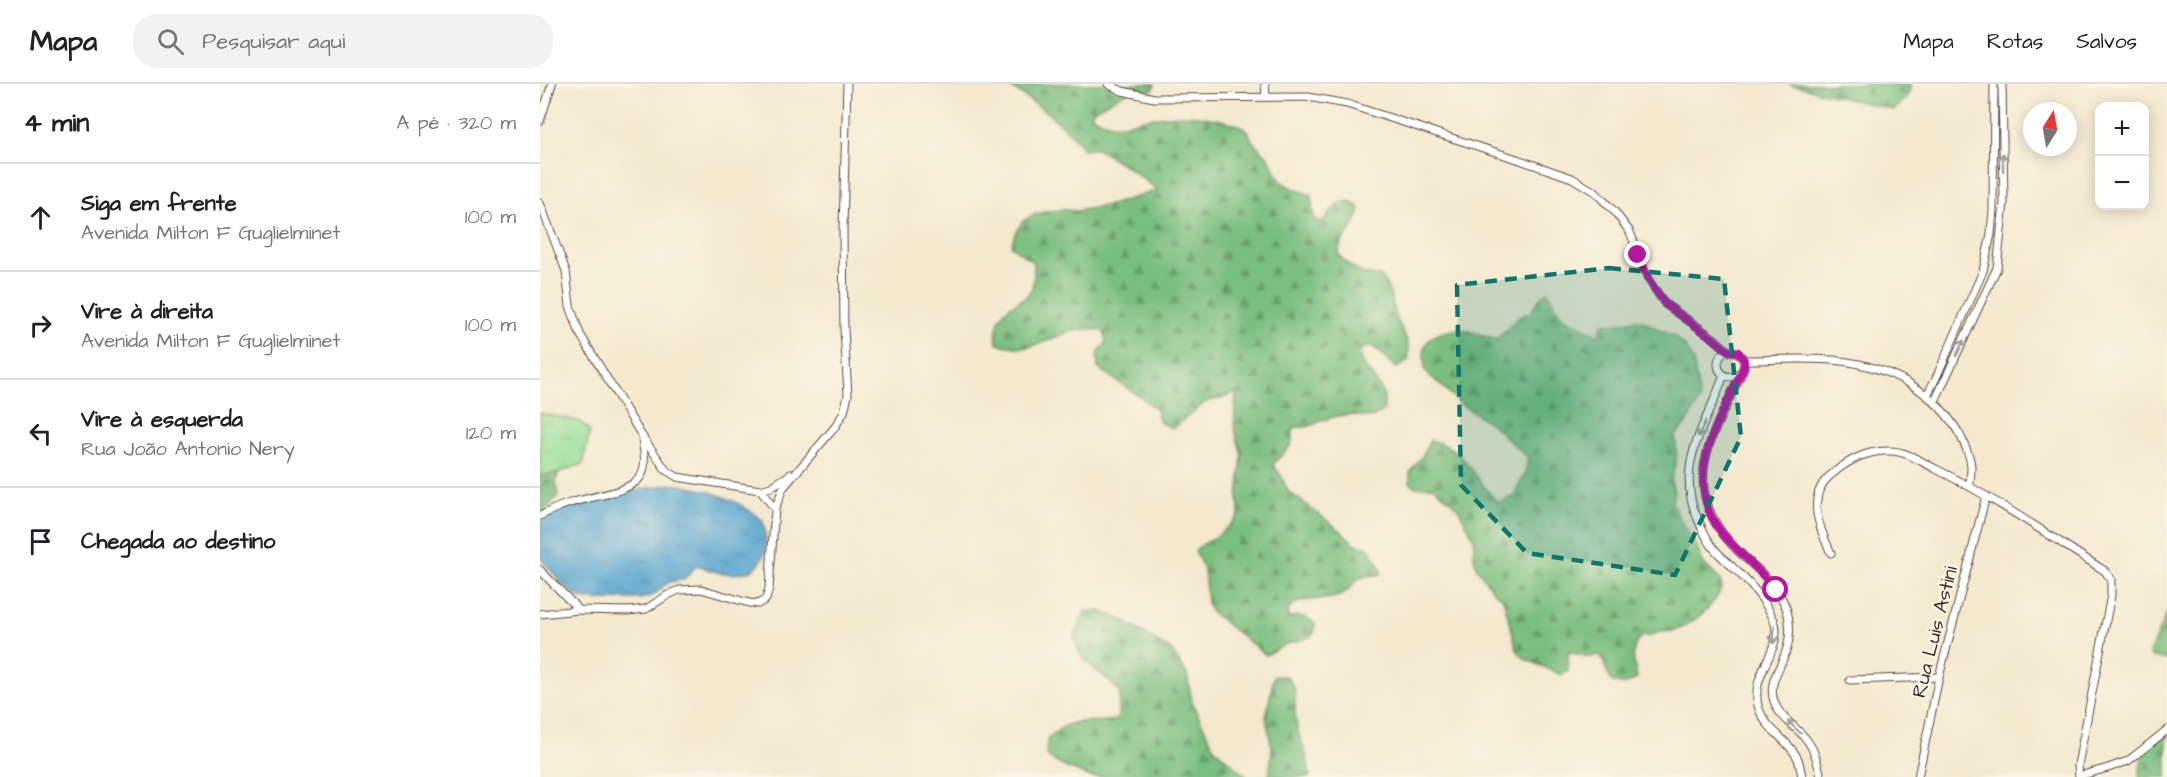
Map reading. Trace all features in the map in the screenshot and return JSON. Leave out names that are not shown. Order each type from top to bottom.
[{"type":"street","points":[[540,121],[552,84]]},
{"type":"street","points":[[540,614],[579,610],[646,609],[678,590],[701,589],[748,603],[758,604],[766,599],[769,588],[775,509],[783,488],[835,427],[844,412],[848,395],[843,229],[847,84]]},
{"type":"street","points":[[1108,84],[1122,91],[1154,98],[1308,97],[1347,104],[1572,178],[1595,192],[1615,212],[1630,232],[1648,279],[1665,304],[1728,351],[1738,352],[1744,360],[1742,372],[1710,440],[1703,462],[1702,486],[1709,510],[1720,531],[1763,573],[1785,606],[1790,627],[1789,642],[1775,676],[1772,690],[1774,702],[1781,715],[1813,749],[1821,777]]},
{"type":"street","points":[[1265,84],[1266,96]]},
{"type":"street","points":[[1927,395],[1983,271],[1993,210],[1994,84]]},
{"type":"street","points":[[1935,400],[1997,268],[2004,203],[2002,84]]},
{"type":"street","points":[[540,203],[566,271],[570,306],[580,334],[642,436],[666,470],[677,477],[760,490],[782,481],[801,466]]},
{"type":"street","points":[[1990,234],[2001,234]]},
{"type":"street","points":[[1983,271],[1994,275]]},
{"type":"street","points":[[1728,351],[1718,360],[1718,366],[1724,375],[1733,377],[1742,372]]},
{"type":"street","points":[[1744,360],[1839,361],[1865,365],[1916,386],[1935,400],[1951,418],[1964,443],[1971,466],[1970,486]]},
{"type":"street","points":[[1724,375],[1689,463],[1688,482],[1692,506],[1715,550],[1744,577],[1762,598],[1774,620],[1776,635],[1773,649],[1760,674],[1756,690],[1759,709],[1767,725],[1789,746],[1798,759],[1802,777]]},
{"type":"street","points":[[540,516],[556,507],[622,489],[638,482],[645,462],[642,436]]},
{"type":"street","points":[[1831,553],[1821,531],[1816,512],[1818,493],[1829,476],[1850,461],[1870,453],[1892,451],[1909,456],[1970,486],[2105,571],[2111,580],[2078,765],[2079,776],[2128,761],[2167,730]]},
{"type":"street","points":[[760,490],[775,509]]},
{"type":"street","name":"Rua Luis Astini","points":[[1918,777],[1939,677],[1986,496]]},
{"type":"street","points":[[540,570],[579,610]]},
{"type":"street","points":[[1850,680],[1939,677]]},
{"type":"highlighted area","points":[[1609,268],[1724,279],[1741,437],[1675,575],[1527,553],[1461,485],[1457,285]]},
{"type":"green space","points":[[1005,84],[1155,84],[1153,90],[1134,90],[1100,106],[1092,112],[1092,116],[1117,125],[1155,117],[1179,115],[1215,119],[1238,125],[1248,130],[1252,141],[1268,157],[1281,181],[1310,195],[1313,215],[1317,222],[1323,221],[1339,203],[1348,202],[1357,205],[1360,209],[1338,254],[1356,270],[1367,275],[1380,276],[1384,281],[1408,342],[1409,353],[1408,361],[1397,368],[1377,349],[1367,347],[1361,349],[1362,362],[1382,392],[1383,411],[1372,418],[1340,415],[1309,426],[1294,427],[1291,445],[1274,463],[1288,491],[1355,544],[1368,548],[1381,572],[1379,575],[1362,577],[1339,596],[1308,600],[1293,605],[1287,617],[1302,617],[1312,621],[1315,624],[1315,631],[1310,637],[1286,644],[1266,655],[1210,611],[1207,603],[1204,570],[1195,551],[1212,540],[1239,515],[1238,497],[1242,456],[1234,426],[1236,392],[1220,399],[1207,401],[1173,428],[1160,423],[1156,410],[1146,401],[1098,368],[1097,354],[1106,343],[1104,331],[1081,329],[1037,345],[1023,347],[997,344],[997,328],[1003,313],[1022,300],[1033,285],[1034,263],[1011,246],[1015,233],[1023,221],[1035,214],[1062,209],[1076,211],[1111,205],[1158,190],[1097,149],[1083,149],[1047,113]]},
{"type":"green space","points":[[1789,84],[1911,84],[1907,98],[1894,110]]},
{"type":"green space","points":[[1547,291],[1561,316],[1597,335],[1600,333],[1601,324],[1642,321],[1673,336],[1685,346],[1693,360],[1700,400],[1686,424],[1675,436],[1677,455],[1671,481],[1674,491],[1672,503],[1697,546],[1702,562],[1720,580],[1722,587],[1709,607],[1690,623],[1677,630],[1657,633],[1649,637],[1644,635],[1639,639],[1633,655],[1637,678],[1625,684],[1611,681],[1598,655],[1590,657],[1568,652],[1568,671],[1562,675],[1525,659],[1517,650],[1503,598],[1494,592],[1477,569],[1474,558],[1474,539],[1458,508],[1433,486],[1415,487],[1410,482],[1410,472],[1423,455],[1430,440],[1443,444],[1461,457],[1498,502],[1513,497],[1525,473],[1528,458],[1495,427],[1461,404],[1425,371],[1424,349],[1432,337],[1458,330],[1497,339],[1519,317],[1531,312],[1540,297]]},
{"type":"green space","points":[[540,413],[579,421],[590,431],[583,464],[555,474],[540,476]]},
{"type":"green space","points":[[558,473],[556,482],[558,496],[540,515],[540,476]]},
{"type":"green space","points":[[1085,611],[1100,611],[1124,621],[1171,650],[1187,674],[1192,702],[1214,748],[1247,777],[1091,777],[1065,767],[1046,756],[1047,740],[1064,726],[1080,722],[1117,720],[1120,692],[1085,660],[1074,637]]},
{"type":"green space","points":[[2167,613],[2167,660],[2152,657],[2149,653]]},
{"type":"green space","points":[[1274,676],[1287,676],[1295,689],[1297,729],[1307,757],[1310,777],[1269,777],[1272,750],[1266,717]]},
{"type":"green space","points":[[2167,727],[2167,777],[2139,777],[2144,754],[2155,738]]},
{"type":"water","points":[[671,484],[720,495],[754,513],[763,521],[766,538],[766,547],[760,563],[753,569],[736,574],[717,572],[701,566],[695,567],[684,580],[669,582],[648,597],[597,601],[583,599],[572,593],[540,558],[540,522],[550,514],[582,501]]},
{"type":"route","points":[[1638,255],[1648,279],[1665,304],[1728,351],[1738,352],[1744,360],[1744,367],[1710,440],[1703,462],[1702,486],[1709,510],[1720,531],[1763,573],[1776,590]]}]
